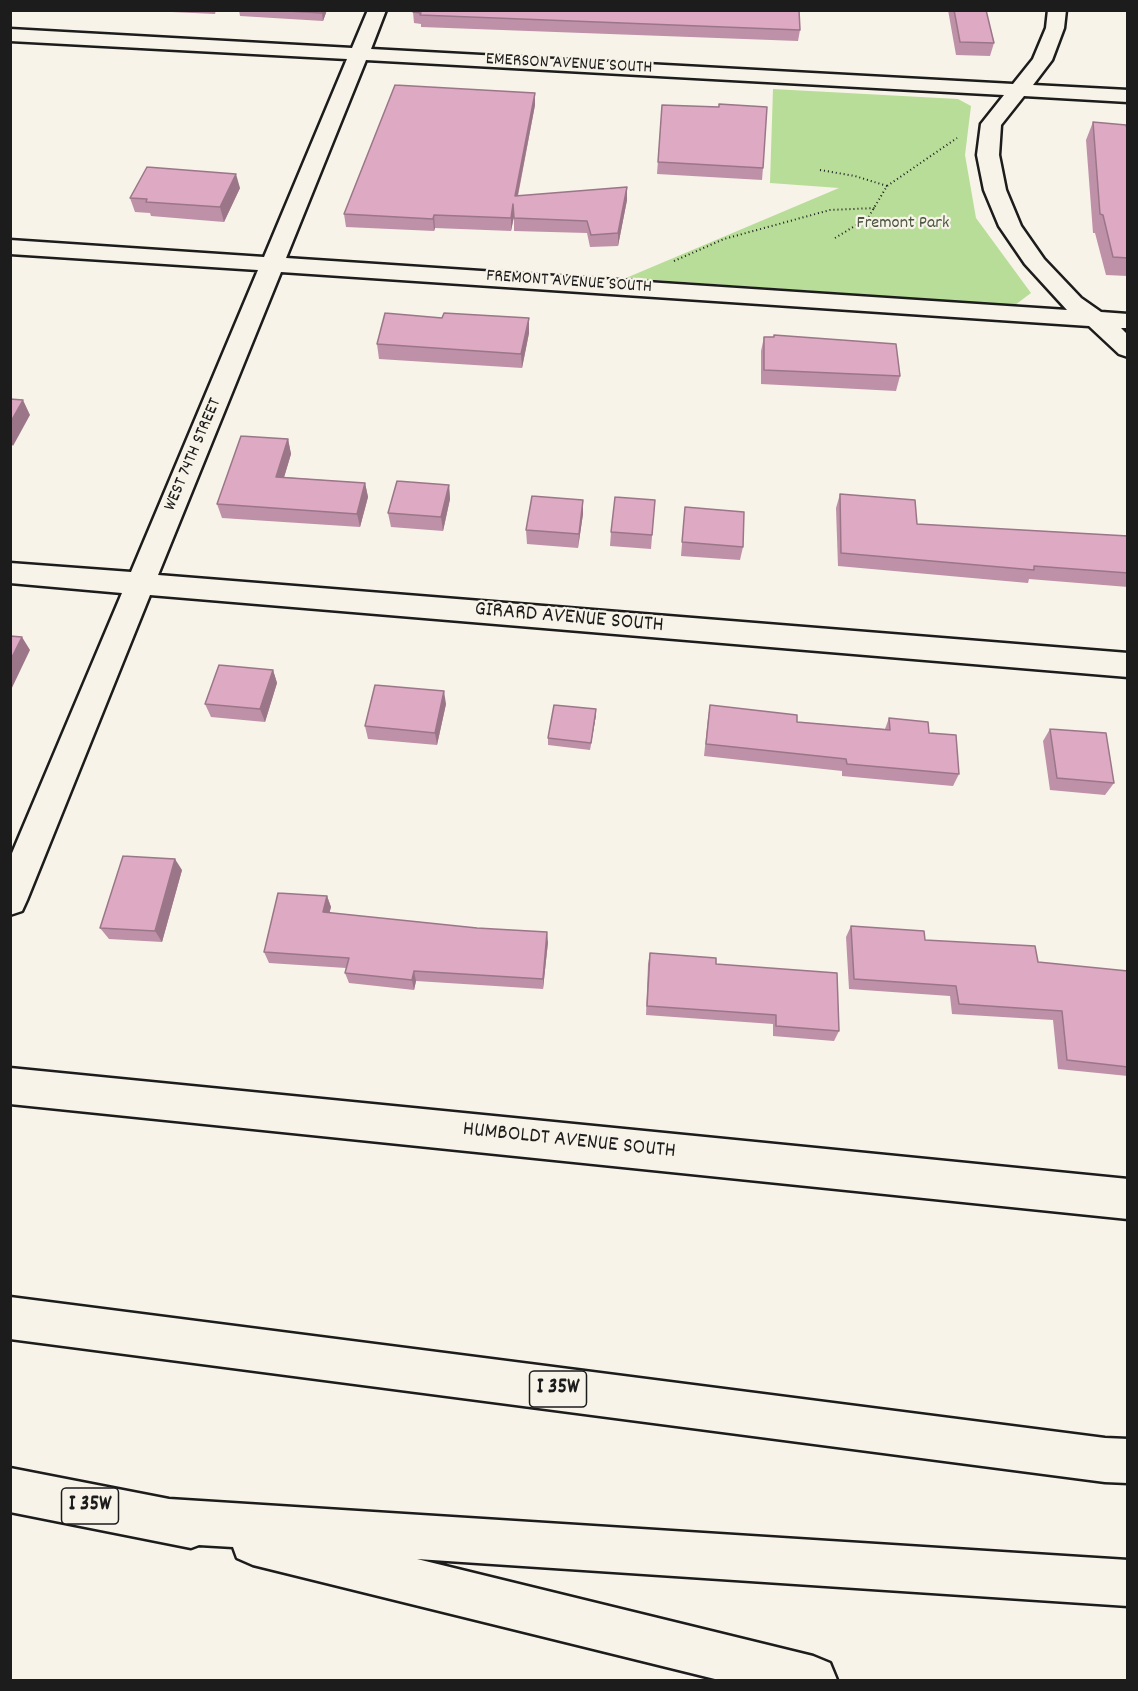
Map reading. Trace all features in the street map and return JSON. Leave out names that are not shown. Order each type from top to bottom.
[{"type":"main road","name":"WEST 74TH STREET","points":[[10,900],[377,10]]},
{"type":"main road","points":[[1057,10],[1055,28],[1042,60],[991,124],[988,155],[995,190],[1010,226],[1036,264],[1072,303],[1106,326],[1128,349]]},
{"type":"main road","name":"EMERSON AVENUE SOUTH","points":[[10,35],[1128,96]]},
{"type":"main road","name":"FREMONT AVENUE SOUTH","points":[[10,247],[1128,321]]},
{"type":"main road","name":"GIRARD AVENUE SOUTH","points":[[10,573],[1128,665]]},
{"type":"main road","name":"HUMBOLDT AVENUE SOUTH","points":[[10,1086],[1128,1199]]},
{"type":"main road","name":"I 35W","points":[[10,1318],[1120,1460]]},
{"type":"main road","name":"I 35W","points":[[10,1490],[170,1521],[1128,1583]]},
{"type":"main road","points":[[170,1521],[813,1680]]},
{"type":"path","points":[[834,238],[868,218],[887,186],[957,138],[990,131]]},
{"type":"path","points":[[820,170],[855,176],[887,186]]},
{"type":"path","points":[[654,289],[657,274],[669,263],[724,239],[830,210],[875,208]]},
{"type":"green space","name":"Fremont Park","points":[[773,89],[958,99],[971,106],[965,155],[976,218],[1031,293],[1015,305],[626,278],[839,188],[770,183]]},
{"type":"building","points":[[269,10],[323,10],[322,13]]},
{"type":"building","points":[[414,10],[799,10],[800,30],[420,15],[421,13],[413,12]]},
{"type":"building","points":[[954,10],[986,10],[994,43],[960,42]]},
{"type":"building","points":[[395,85],[535,93],[515,196],[627,187],[618,233],[591,235],[587,221],[514,218],[513,204],[511,218],[434,215],[433,219],[344,214]]},
{"type":"building","points":[[719,104],[767,107],[763,168],[658,162],[662,105],[719,107]]},
{"type":"building","points":[[1093,122],[1126,125],[1128,132],[1128,258],[1113,257],[1103,215],[1100,214]]},
{"type":"building","points":[[147,167],[236,174],[220,207],[146,202],[147,199],[130,198]]},
{"type":"building","points":[[385,313],[442,318],[444,313],[529,318],[521,354],[377,344]]},
{"type":"building","points":[[774,335],[896,344],[900,376],[764,370],[764,337],[774,337]]},
{"type":"building","points":[[10,399],[23,400],[10,423]]},
{"type":"building","points":[[241,436],[288,439],[276,477],[365,483],[357,514],[217,504]]},
{"type":"building","points":[[397,481],[449,485],[441,517],[388,513]]},
{"type":"building","points":[[840,494],[915,500],[917,524],[1128,536],[1128,573],[1034,566],[1034,570],[841,553]]},
{"type":"building","points":[[532,496],[583,500],[579,534],[526,530]]},
{"type":"building","points":[[615,497],[655,500],[652,535],[611,532]]},
{"type":"building","points":[[685,507],[744,512],[743,547],[682,542]]},
{"type":"building","points":[[10,636],[22,637],[10,661]]},
{"type":"building","points":[[219,665],[273,670],[260,709],[205,704]]},
{"type":"building","points":[[375,685],[444,691],[435,733],[365,726]]},
{"type":"building","points":[[554,705],[596,709],[591,743],[548,738]]},
{"type":"building","points":[[710,705],[797,715],[797,722],[890,730],[889,718],[928,722],[929,733],[956,735],[959,774],[847,764],[846,759],[706,744]]},
{"type":"building","points":[[1050,729],[1106,733],[1114,783],[1057,778]]},
{"type":"building","points":[[123,856],[175,859],[155,931],[100,928]]},
{"type":"building","points":[[278,893],[327,896],[323,912],[477,928],[547,932],[543,979],[414,971],[412,980],[345,973],[349,958],[264,952]]},
{"type":"building","points":[[851,926],[924,931],[925,940],[1035,946],[1038,962],[1128,971],[1128,1067],[1067,1060],[1062,1011],[959,1004],[956,986],[854,979]]},
{"type":"building","points":[[650,953],[716,958],[716,964],[837,973],[839,1031],[776,1026],[776,1015],[647,1006]]}]
